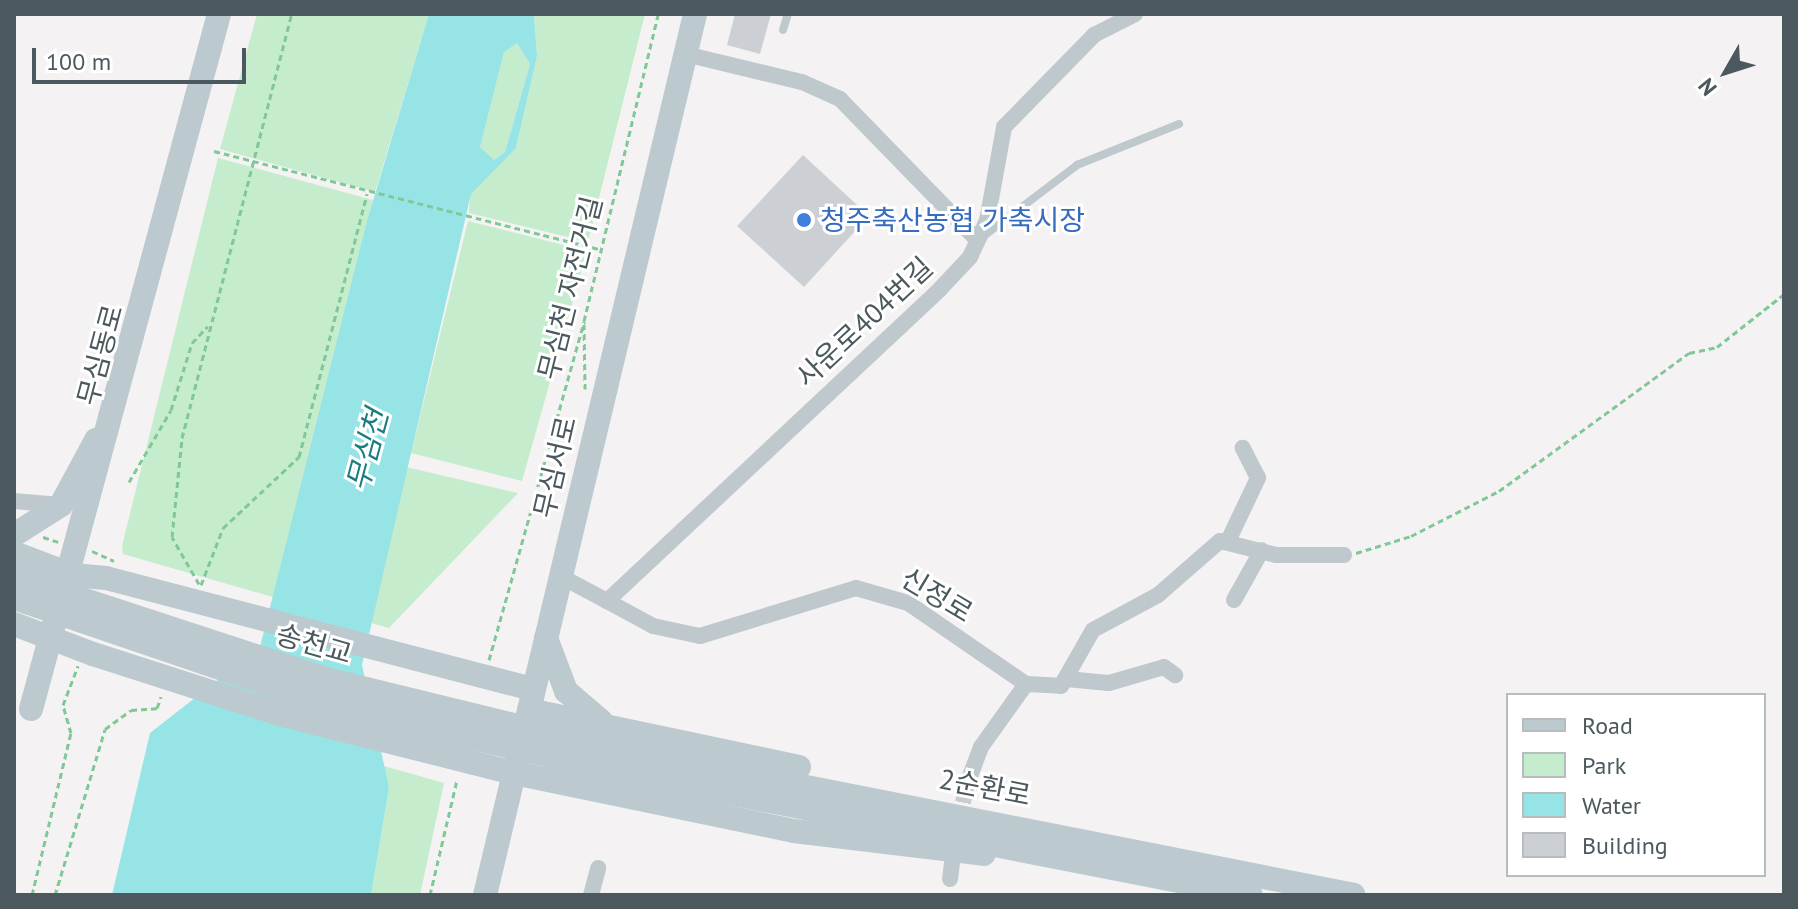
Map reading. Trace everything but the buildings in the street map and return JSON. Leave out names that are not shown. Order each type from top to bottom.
[{"type":"street","name":"무심동로","points":[[31,709],[72,575],[219,14]]},
{"type":"street","name":"무심서로","points":[[485,895],[695,14]]},
{"type":"street","name":"사운로404번길","points":[[607,601],[940,289],[977,240],[995,194],[1004,127],[1094,35],[1135,14]]},
{"type":"street","points":[[685,54],[802,82],[840,99],[977,240]]},
{"type":"street","points":[[14,535],[61,505],[124,380]]},
{"type":"street","points":[[966,787],[981,747],[1026,684],[1061,686],[1078,645],[1093,630],[1158,595],[1209,548],[1229,539],[1258,478],[1243,448]]},
{"type":"street","points":[[14,501],[61,505]]},
{"type":"street","points":[[1229,539],[1262,550],[1303,558],[1344,555]]},
{"type":"street","points":[[1234,600],[1262,550]]},
{"type":"street","points":[[14,553],[72,575],[106,578],[531,700],[587,722],[602,758]]},
{"type":"street","points":[[560,576],[607,601]]},
{"type":"street","name":"송천교","points":[[14,577],[329,680],[602,758]]},
{"type":"street","name":"신정로","points":[[607,601],[653,626],[700,636],[832,592],[874,589],[908,603],[1026,684]]},
{"type":"street","name":"송천교","points":[[14,598],[323,703],[602,758]]},
{"type":"street","points":[[14,624],[88,653],[280,714],[514,773],[602,758]]},
{"type":"street","points":[[546,636],[566,691],[602,758]]},
{"type":"street","points":[[1066,679],[1109,683],[1164,667],[1175,675]]},
{"type":"street","points":[[587,722],[570,735],[564,755],[602,758]]},
{"type":"street","name":"2순환로","points":[[602,758],[1108,842],[1354,895]]},
{"type":"street","name":"2순환로","points":[[602,758],[1251,895]]},
{"type":"street","points":[[591,895],[598,868]]},
{"type":"lane","points":[[783,30],[788,14]]},
{"type":"lane","points":[[977,240],[1077,165],[1179,124]]},
{"type":"path","points":[[200,587],[172,537],[172,511],[211,324],[292,14]]},
{"type":"path","name":"무심천 자전거길","points":[[486,670],[601,250],[658,14]]},
{"type":"path","points":[[214,151],[369,195],[601,250]]},
{"type":"path","points":[[196,600],[223,528],[299,457],[369,195]]},
{"type":"path","points":[[1344,555],[1411,536],[1499,491],[1689,353],[1717,347],[1784,294]]},
{"type":"path","points":[[129,482],[171,410],[192,343],[211,324]]},
{"type":"path","points":[[32,895],[71,733],[63,705],[88,653]]},
{"type":"path","points":[[55,895],[105,729],[131,710],[157,708],[167,681]]},
{"type":"path","points":[[430,895],[460,768]]},
{"type":"green space","points":[[257,14],[429,14],[375,192],[220,149]]},
{"type":"green space","points":[[534,14],[645,14],[588,242],[469,213],[470,194],[516,148],[537,56]]},
{"type":"green space","points":[[517,43],[530,64],[505,152],[494,160],[480,147],[504,51]]},
{"type":"green space","points":[[218,158],[373,200],[273,597],[123,554],[122,546]]},
{"type":"green space","points":[[468,221],[587,251],[522,481],[411,453]]},
{"type":"green space","points":[[406,467],[518,493],[389,628],[371,623]]},
{"type":"green space","points":[[384,766],[444,783],[420,895],[371,895],[389,787]]},
{"type":"water","name":"무심천","points":[[429,14],[534,14],[537,56],[516,148],[471,194],[362,665],[389,787],[371,895],[112,895],[150,733],[260,647],[367,221]],"holes":[[[517,43],[530,64],[505,152],[494,160],[480,147],[504,52]]]},
{"type":"tunnel","points":[[958,826],[966,787]]},
{"type":"place","name":"청주축산농협 가축시장","points":[[804,220]]}]
